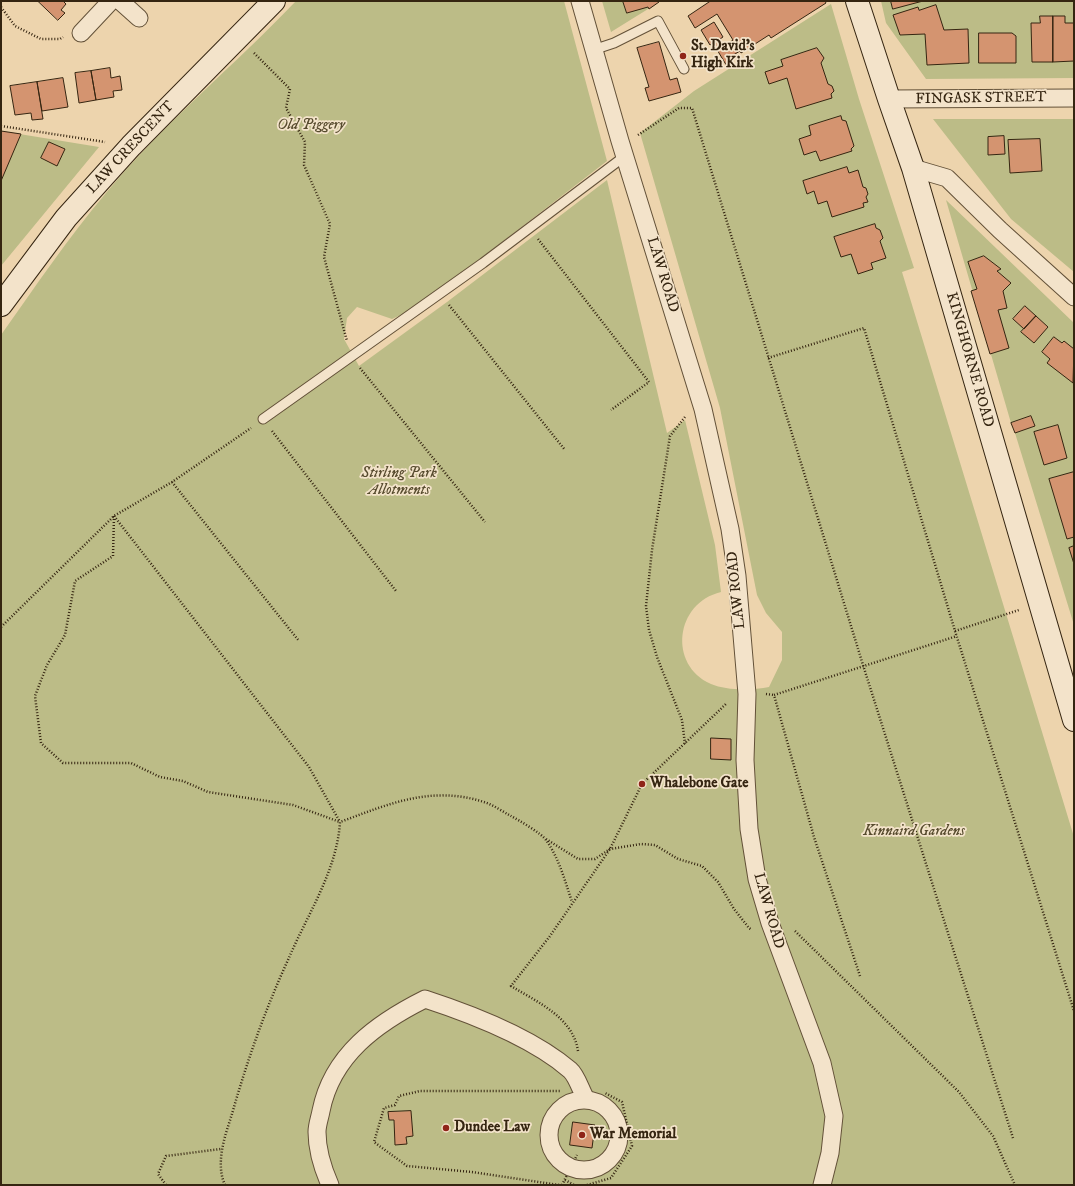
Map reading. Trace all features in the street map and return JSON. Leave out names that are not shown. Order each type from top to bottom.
[{"type":"street","points":[[81,33],[111,1]]},
{"type":"street","points":[[120,1],[138,18]]},
{"type":"street","name":"LAW CRESCENT","points":[[1,305],[66,218],[131,146],[274,1]]},
{"type":"street","name":"LAW ROAD","points":[[580,1],[593,50],[703,409],[730,529],[737,576],[747,694],[745,760],[749,829],[757,879],[772,931],[822,1063],[834,1116],[830,1153],[822,1185]]},
{"type":"street","name":"KINGHORNE ROAD","points":[[857,1],[889,100],[914,168],[1074,720]]},
{"type":"street","name":"FINGASK STREET","points":[[889,100],[1074,98]]},
{"type":"street","points":[[914,168],[947,178],[1000,230],[1074,297]]},
{"type":"street","points":[[330,1185],[323,1168],[317,1131],[325,1093],[346,1056],[395,1014],[425,1000],[455,1009],[533,1045],[571,1071],[584,1095],[605,1106],[612,1114],[617,1124],[619,1135],[617,1146],[612,1156],[604,1164],[594,1168],[582,1170],[571,1167],[561,1161],[553,1152],[549,1141],[549,1129],[552,1119],[558,1111],[566,1104],[584,1095]]},
{"type":"lane","points":[[593,50],[614,43],[658,21],[684,69]]},
{"type":"lane","points":[[263,419],[529,228],[623,148]]},
{"type":"path","points":[[1,7],[15,26],[41,39],[60,39],[73,26],[81,33]]},
{"type":"path","points":[[238,37],[290,89],[286,108],[305,142],[304,165],[330,224],[324,257],[351,357],[485,522]]},
{"type":"path","points":[[623,148],[640,134],[679,108],[692,108],[863,665],[1013,1138]]},
{"type":"path","points":[[1,126],[131,146]]},
{"type":"path","points":[[529,228],[649,382],[611,410]]},
{"type":"path","points":[[440,293],[565,450]]},
{"type":"path","points":[[768,358],[864,328],[955,631],[1074,1011]]},
{"type":"path","points":[[685,745],[682,720],[657,656],[649,630],[646,606],[652,550],[670,436],[688,413]]},
{"type":"path","points":[[1,627],[114,516],[172,482],[263,419],[396,591]]},
{"type":"path","points":[[172,482],[299,641]]},
{"type":"path","points":[[114,516],[309,767],[340,822],[339,842],[327,877],[269,1001],[241,1082],[222,1149],[223,1180],[225,1185]]},
{"type":"path","points":[[114,516],[113,556],[75,581],[65,635],[47,665],[35,696],[41,743],[63,763],[131,763],[160,777],[183,781],[208,792],[293,805],[340,822],[400,800],[428,796],[458,797],[485,803],[518,820],[578,859],[595,859],[610,849],[641,844],[654,845],[678,859],[702,866],[718,882],[734,909],[749,928],[772,931],[786,923],[960,1092],[993,1136],[1015,1185]]},
{"type":"path","points":[[955,631],[1040,604]]},
{"type":"path","points":[[860,976],[814,837],[774,695],[863,665],[957,636]]},
{"type":"path","points":[[571,1071],[579,1060],[574,1036],[568,1026],[557,1015],[511,986],[550,936],[610,849],[642,784],[685,745],[716,712],[739,695],[747,694]]},
{"type":"path","points":[[546,839],[563,874],[572,902]]},
{"type":"path","points":[[571,1167],[561,1185],[472,1172],[407,1166],[374,1142],[384,1108],[395,1105],[399,1096],[420,1091],[584,1095],[597,1089],[622,1102],[632,1146],[611,1178],[587,1185]]},
{"type":"path","points":[[166,1185],[158,1174],[166,1156],[222,1149]]},
{"type":"path","points":[[571,1167],[574,1185]]},
{"type":"green space","points":[[296,1],[564,1],[607,161],[484,256],[403,314],[392,319],[357,307],[347,318],[344,339],[359,366],[447,302],[607,180],[667,433],[685,420],[715,545],[721,592],[706,598],[694,608],[686,621],[683,635],[683,649],[688,663],[697,675],[717,686],[740,689],[769,687],[782,660],[782,632],[766,613],[757,595],[720,408],[640,133],[694,91],[831,4],[859,99],[914,268],[902,272],[1074,837],[1074,1185],[1,1185],[1,335],[78,227],[128,168],[175,119]]},
{"type":"green space","points":[[602,1],[661,1],[611,32]]},
{"type":"green space","points":[[881,1],[1074,1],[1074,78],[926,79],[886,23]]},
{"type":"green space","points":[[933,119],[1074,119],[1074,272],[1011,219]]},
{"type":"green space","points":[[1,131],[99,147],[1,266]]},
{"type":"green space","points":[[946,200],[1074,323],[1074,625],[1015,433],[1035,426],[1031,416],[1011,423]]},
{"type":"building","points":[[38,1],[63,1],[66,4],[61,10],[65,13],[58,20]]},
{"type":"building","points":[[623,1],[659,2],[649,9],[648,7],[627,13]]},
{"type":"building","points":[[708,1],[825,1],[826,3],[771,38],[769,35],[741,53],[740,51],[730,57],[734,64],[728,68],[713,43],[710,45],[701,30],[714,22],[723,37],[720,39],[724,47],[733,40],[717,14],[695,28],[688,16],[709,2]]},
{"type":"building","points":[[891,1],[923,1],[893,9]]},
{"type":"building","points":[[936,5],[944,30],[968,29],[969,63],[927,65],[925,34],[900,35],[893,15],[918,7],[919,10]]},
{"type":"building","points":[[1040,16],[1053,16],[1053,62],[1032,62],[1031,23],[1040,23]]},
{"type":"building","points":[[1053,16],[1065,16],[1065,23],[1074,23],[1074,61],[1053,62]]},
{"type":"building","points":[[979,33],[1012,33],[1016,36],[1016,63],[979,63]]},
{"type":"building","points":[[659,42],[670,80],[677,78],[681,92],[649,101],[645,88],[649,87],[637,48]]},
{"type":"building","points":[[817,48],[824,58],[821,63],[828,84],[832,86],[834,91],[831,94],[832,98],[796,109],[787,78],[769,84],[765,72],[783,66],[781,60]]},
{"type":"building","points":[[110,68],[111,78],[120,76],[122,90],[113,91],[114,97],[96,100],[91,71]]},
{"type":"building","points":[[91,71],[96,100],[79,103],[75,73]]},
{"type":"building","points":[[63,78],[68,107],[42,111],[37,82]]},
{"type":"building","points":[[37,82],[43,119],[32,120],[31,113],[15,115],[10,86]]},
{"type":"building","points":[[841,116],[842,120],[846,121],[854,146],[851,149],[852,151],[820,161],[816,151],[804,155],[799,139],[811,135],[809,126]]},
{"type":"building","points":[[1,131],[21,134],[1,181]]},
{"type":"building","points":[[1004,136],[1005,154],[988,155],[988,137]]},
{"type":"building","points":[[1040,139],[1042,171],[1010,173],[1008,140]]},
{"type":"building","points":[[49,142],[65,149],[57,166],[41,158]]},
{"type":"building","points":[[847,167],[849,173],[858,170],[863,187],[866,188],[868,194],[866,197],[868,202],[863,203],[864,207],[832,217],[827,201],[818,204],[814,191],[807,194],[803,181]]},
{"type":"building","points":[[875,224],[876,228],[880,230],[883,238],[880,241],[886,258],[871,263],[873,269],[858,274],[851,254],[841,257],[834,237]]},
{"type":"building","points":[[984,256],[1001,269],[997,271],[1011,283],[1003,291],[1007,308],[998,310],[1009,348],[990,354],[971,291],[977,289],[968,262]]},
{"type":"building","points":[[1025,306],[1036,316],[1024,329],[1013,319]]},
{"type":"building","points":[[1036,316],[1048,327],[1034,343],[1021,332]]},
{"type":"building","points":[[1054,337],[1062,343],[1064,341],[1074,349],[1073,383],[1047,363],[1050,359],[1042,352]]},
{"type":"building","points":[[1031,416],[1035,426],[1015,433],[1011,423]]},
{"type":"building","points":[[1058,425],[1067,458],[1044,465],[1034,432]]},
{"type":"building","points":[[1074,472],[1074,537],[1067,539],[1049,479]]},
{"type":"building","points":[[1074,546],[1074,564],[1069,548]]},
{"type":"building","points":[[711,738],[731,739],[731,760],[711,759]]},
{"type":"building","points":[[411,1111],[413,1136],[406,1137],[407,1144],[395,1145],[394,1120],[389,1120],[388,1112]]},
{"type":"building","name":"War Memorial","points":[[573,1122],[595,1125],[592,1148],[570,1145]]},
{"type":"place","name":"St. David's High Kirk","points":[[683,56]]},
{"type":"place","name":"Whalebone Gate","points":[[642,784]]},
{"type":"place","name":"Dundee Law","points":[[446,1128]]},
{"type":"place","name":"War Memorial","points":[[582,1135]]},
{"type":"park label","name":"Old Piggery","points":[[311,126]]},
{"type":"park label","name":"Stirling Park Allotments","points":[[399,482]]},
{"type":"park label","name":"Kinnaird Gardens","points":[[914,832]]}]
